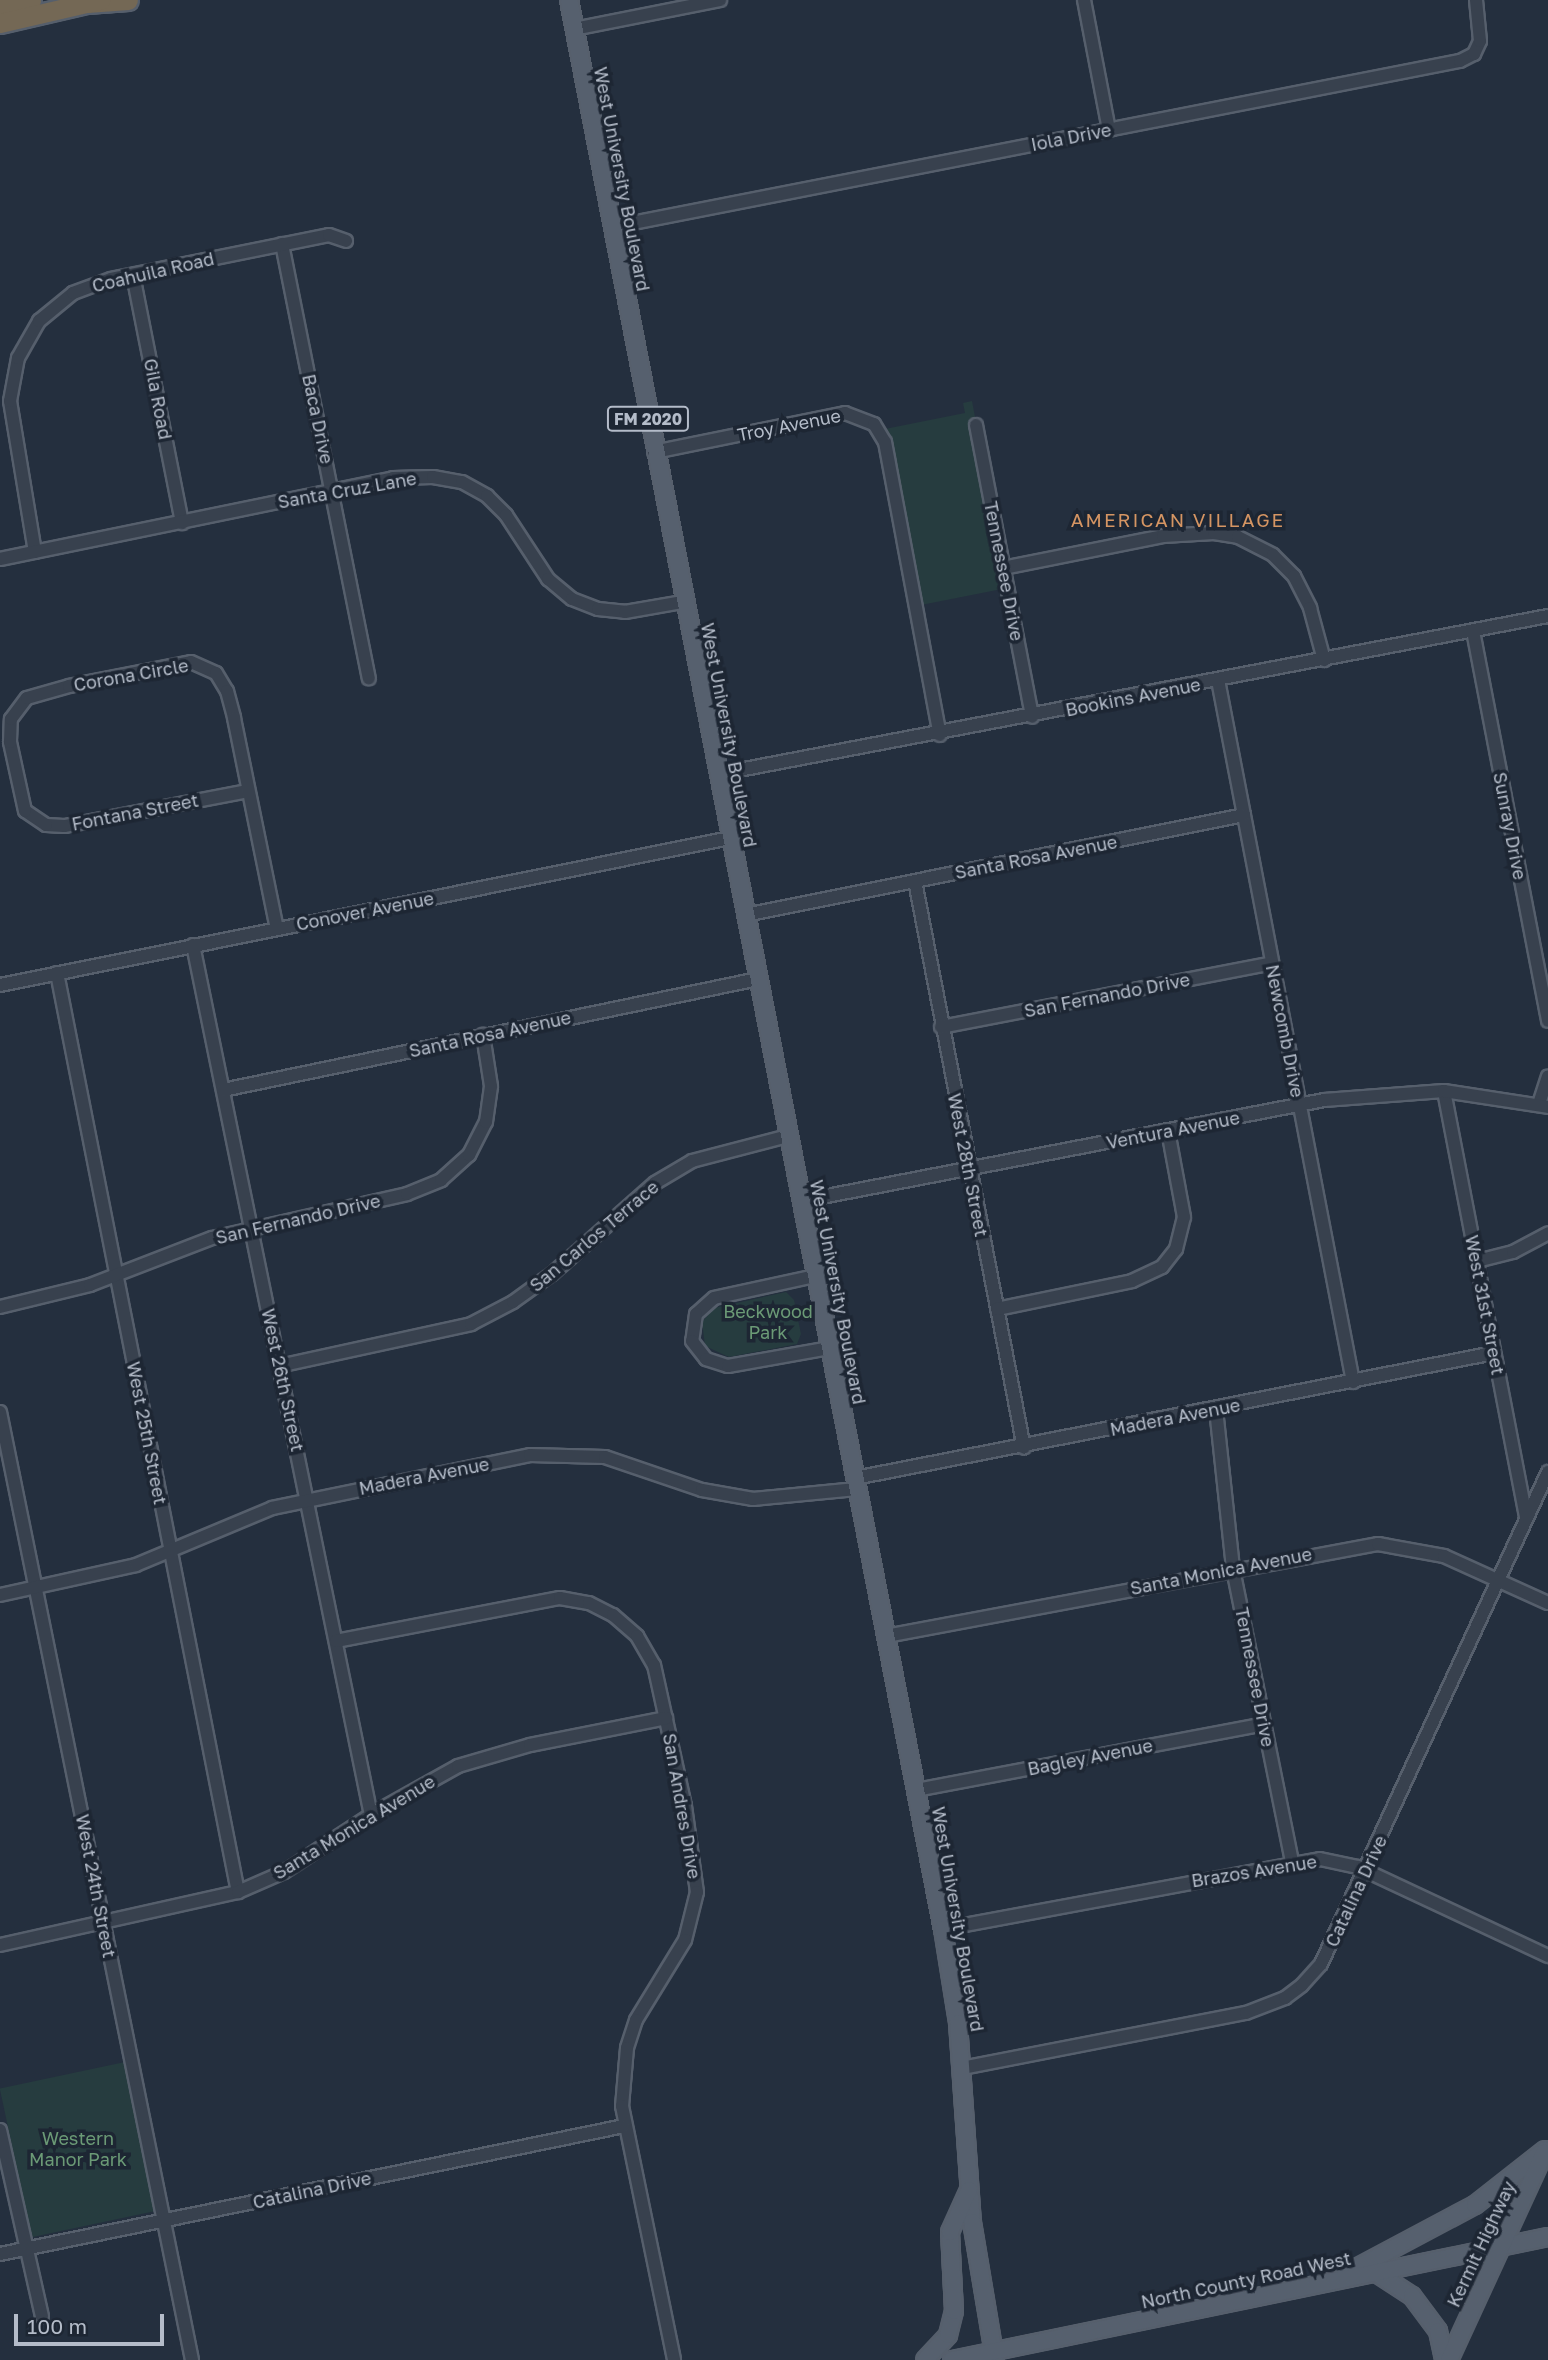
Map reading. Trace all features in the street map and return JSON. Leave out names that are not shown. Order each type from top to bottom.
[{"type":"highway","points":[[0,8],[31,0]]},
{"type":"highway","points":[[0,23],[93,2],[128,0]]},
{"type":"main road","name":"West University Boulevard","points":[[569,0],[683,602],[943,1929],[962,2068],[970,2188],[994,2356]]},
{"type":"main road","points":[[1333,2281],[1475,2205],[1546,2148]]},
{"type":"main road","name":"Kermit Highway","points":[[1450,2360],[1546,2148]]},
{"type":"main road","points":[[925,2360],[948,2335],[954,2311],[950,2232],[970,2188]]},
{"type":"main road","name":"North County Road West","points":[[952,2360],[994,2356],[1333,2281],[1548,2237]]},
{"type":"main road","points":[[1375,2272],[1412,2296],[1438,2331],[1444,2360]]},
{"type":"street","points":[[574,29],[720,0]]},
{"type":"street","points":[[1084,0],[1109,130]]},
{"type":"street","name":"Iola Drive","points":[[612,227],[1468,59],[1480,41],[1476,0]]},
{"type":"street","name":"Coahuila Road","points":[[34,552],[11,412],[18,358],[27,339],[55,306],[93,284],[133,275],[329,235],[345,241]]},
{"type":"street","name":"Baca Drive","points":[[282,244],[369,678]]},
{"type":"street","name":"Gila Road","points":[[133,275],[182,523]]},
{"type":"street","name":"Troy Avenue","points":[[654,452],[845,413],[862,416],[879,429],[885,442],[940,735]]},
{"type":"street","name":"Tennessee Drive","points":[[976,425],[1032,717]]},
{"type":"street","name":"Santa Cruz Lane","points":[[0,559],[410,476],[462,482],[497,505],[537,566],[572,599],[598,609],[625,612],[683,602]]},
{"type":"street","points":[[1003,568],[1163,536],[1213,533],[1238,537],[1273,555],[1294,576],[1310,608],[1324,660]]},
{"type":"street","name":"Bookins Avenue","points":[[718,774],[940,735],[1548,616]]},
{"type":"street","name":"Sunray Drive","points":[[1473,631],[1548,1021]]},
{"type":"street","name":"Corona Circle","points":[[25,811],[9,727],[21,703],[69,686],[191,662],[216,673],[227,691],[277,929]]},
{"type":"street","name":"Newcomb Drive","points":[[1217,680],[1353,1382]]},
{"type":"street","name":"Fontana Street","points":[[25,811],[46,825],[64,826],[248,791]]},
{"type":"street","name":"Santa Rosa Avenue","points":[[745,915],[1244,815]]},
{"type":"street","name":"Conover Avenue","points":[[0,985],[730,838]]},
{"type":"street","name":"West 28th Street","points":[[915,881],[1024,1448]]},
{"type":"street","name":"West 26th Street","points":[[193,945],[309,1500],[371,1815]]},
{"type":"street","name":"San Fernando Drive","points":[[941,1027],[1272,963]]},
{"type":"street","name":"West 25th Street","points":[[57,973],[238,1892]]},
{"type":"street","name":"Santa Rosa Avenue","points":[[223,1090],[758,979]]},
{"type":"street","name":"San Fernando Drive","points":[[0,1307],[116,1276],[178,1249],[251,1228],[407,1194],[456,1169],[478,1139],[490,1104],[483,1035]]},
{"type":"street","points":[[1543,1105],[1548,1076]]},
{"type":"street","name":"Ventura Avenue","points":[[801,1200],[1300,1105],[1408,1091],[1444,1091],[1543,1105]]},
{"type":"street","name":"West 31st Street","points":[[1444,1091],[1526,1519]]},
{"type":"street","points":[[997,1309],[1132,1282],[1162,1267],[1176,1249],[1184,1217],[1168,1130]]},
{"type":"street","name":"San Carlos Terrace","points":[[279,1366],[471,1324],[513,1302],[552,1274],[655,1182],[702,1157],[788,1136]]},
{"type":"street","points":[[1476,1261],[1513,1252],[1548,1233]]},
{"type":"street","points":[[815,1276],[714,1298],[696,1314],[692,1341],[706,1359],[728,1366],[830,1348]]},
{"type":"street","name":"Madera Avenue","points":[[0,1595],[136,1565],[239,1519],[309,1500],[559,1453],[618,1460],[702,1490],[745,1498],[793,1499],[1024,1448],[1494,1353]]},
{"type":"street","name":"Tennessee Drive","points":[[1216,1409],[1233,1569],[1292,1861]]},
{"type":"street","name":"West 24th Street","points":[[0,1412],[192,2360]]},
{"type":"street","name":"Catalina Drive","points":[[962,2068],[1266,2007],[1302,1985],[1321,1964],[1548,1472]]},
{"type":"street","name":"Santa Monica Avenue","points":[[886,1636],[1378,1544],[1427,1551],[1548,1603]]},
{"type":"street","name":"San Andres Drive","points":[[335,1641],[518,1604],[578,1600],[613,1615],[637,1636],[653,1665],[695,1859],[697,1892],[685,1940],[636,2020],[622,2077],[624,2126],[674,2360]]},
{"type":"street","name":"Santa Monica Avenue","points":[[0,1945],[104,1924],[238,1892],[284,1872],[371,1815],[451,1769],[483,1757],[666,1718]]},
{"type":"street","name":"Bagley Avenue","points":[[916,1790],[1264,1724]]},
{"type":"street","name":"Brazos Avenue","points":[[943,1929],[1292,1861],[1339,1861],[1366,1870],[1548,1955]]},
{"type":"street","name":"Catalina Drive","points":[[0,2254],[624,2126]]},
{"type":"street","points":[[0,2130],[24,2249],[42,2316]]},
{"type":"green space","points":[[972,401],[1007,588],[916,606],[880,430],[965,413],[963,403]]},
{"type":"green space","name":"Beckwood Park","points":[[786,1292],[794,1300],[801,1334],[797,1344],[729,1357],[705,1346],[702,1322],[714,1308]]},
{"type":"green space","name":"Western Manor Park","points":[[125,2062],[157,2211],[31,2237],[0,2089]]},
{"type":"district","name":"AMERICAN VILLAGE","points":[[1178,520]]}]
